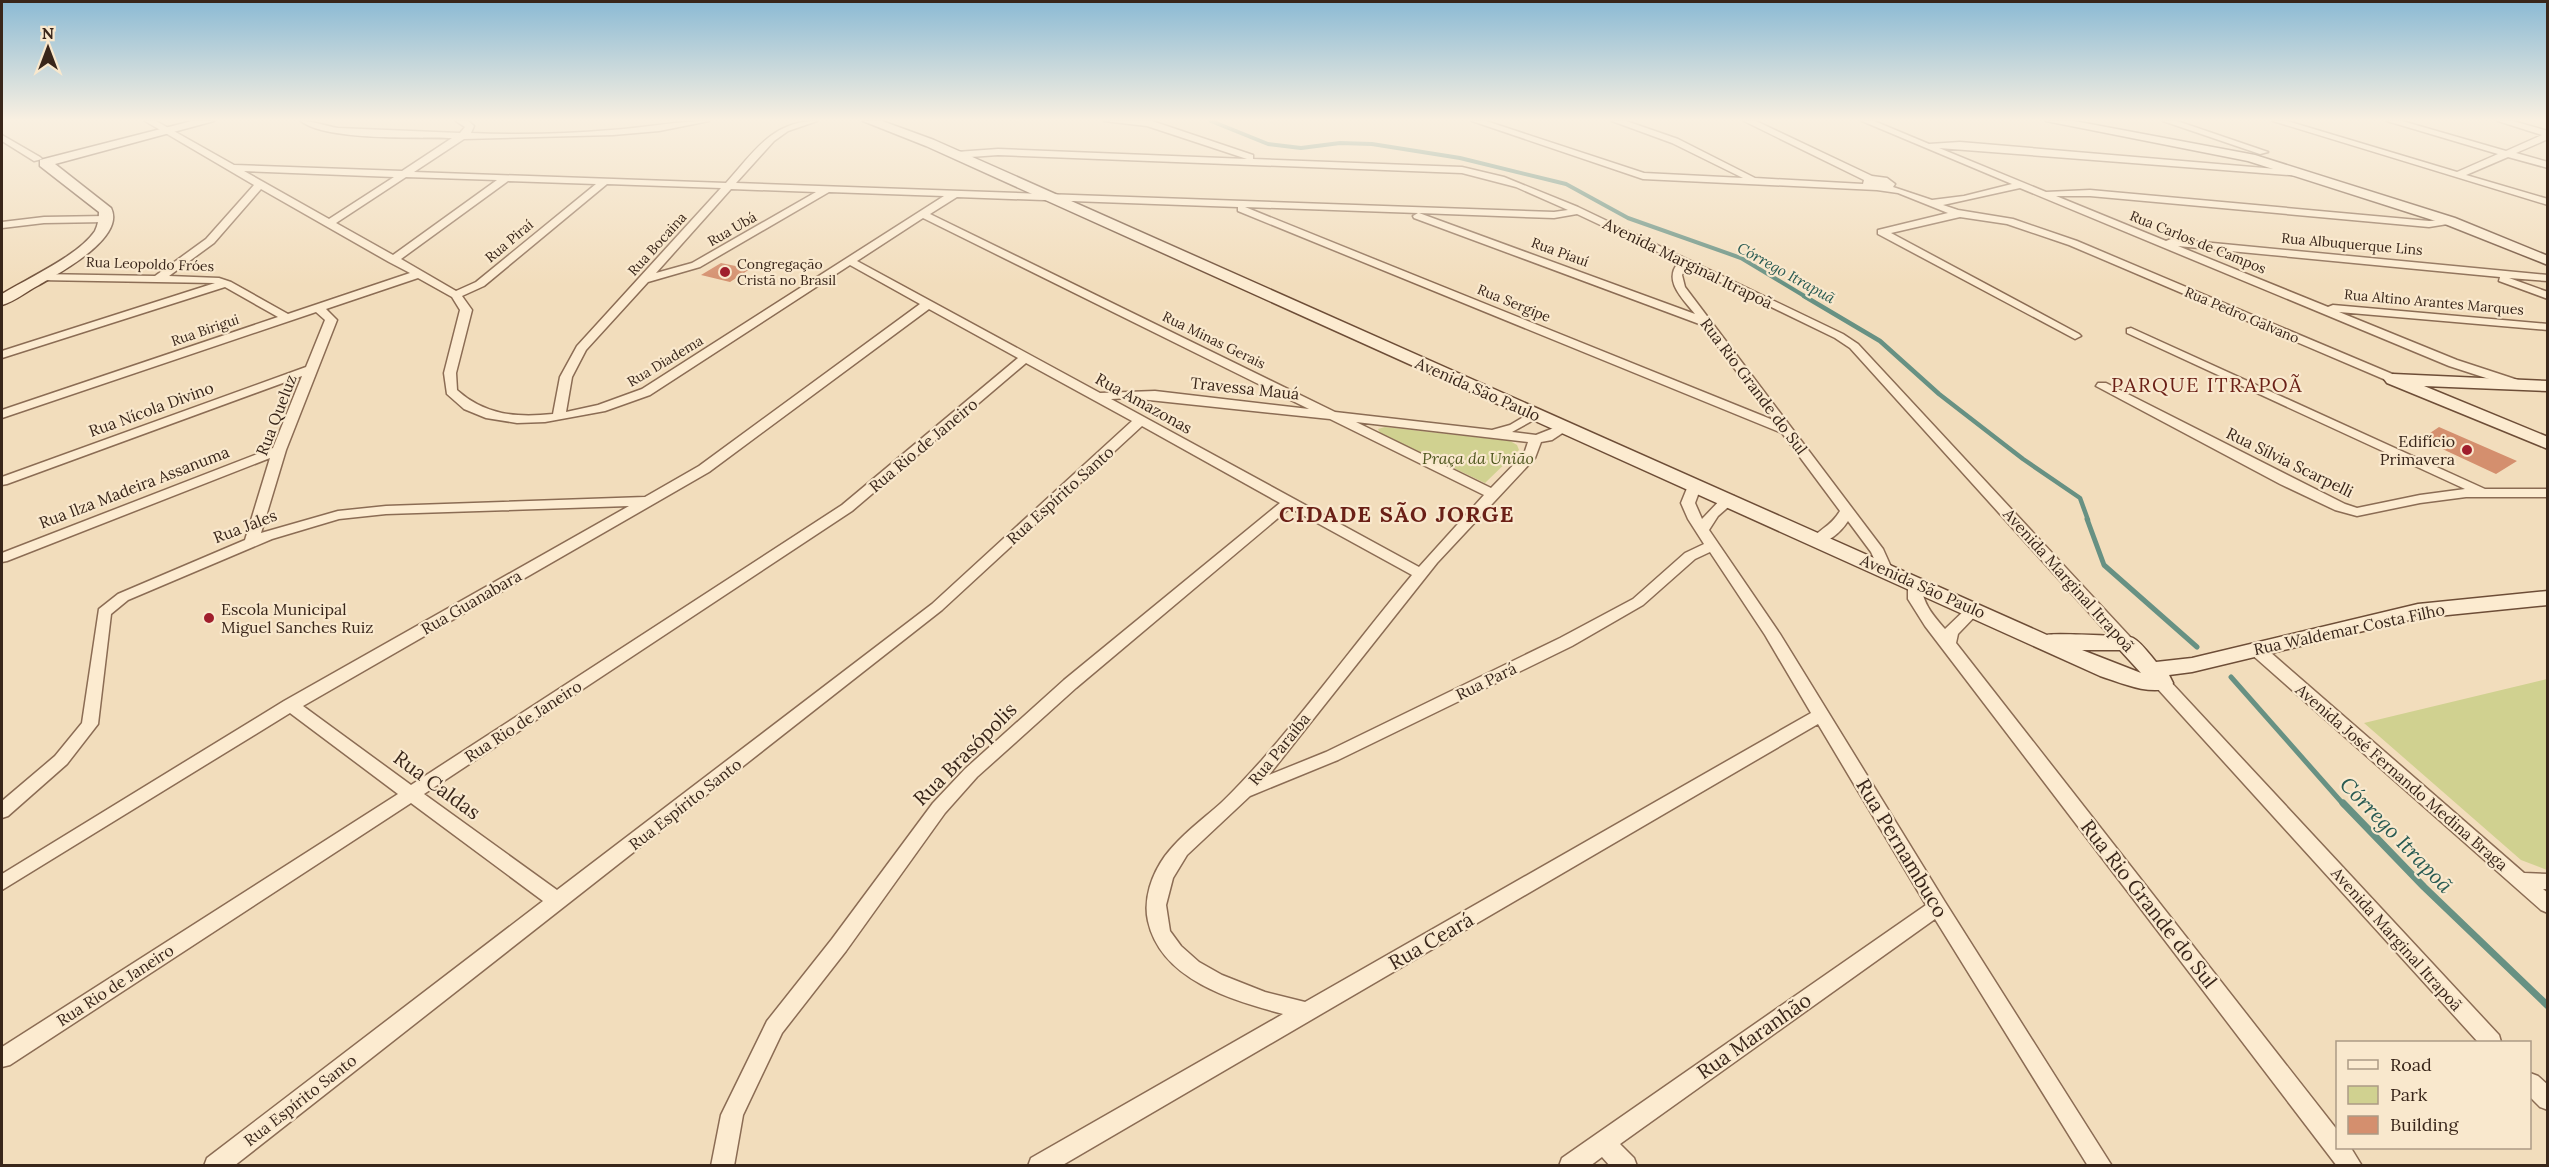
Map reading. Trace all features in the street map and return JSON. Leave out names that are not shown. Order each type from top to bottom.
[{"type":"main road","points":[[2,300],[90,243],[100,233],[106,219],[106,212],[60,175]]},
{"type":"main road","name":"Avenida São Paulo","points":[[1002,175],[1564,428],[1819,539],[2118,675],[2143,682],[2157,676]]},
{"type":"main road","points":[[2304,175],[2450,221],[2547,261]]},
{"type":"main road","points":[[2338,175],[2496,225],[2547,246]]},
{"type":"main road","points":[[2393,379],[2547,386]]},
{"type":"main road","name":"Rua Pedro Galvano","points":[[2393,379],[2547,444]]},
{"type":"main road","name":"Rua Waldemar Costa Filho","points":[[2157,676],[2192,665],[2418,611],[2547,598]]},
{"type":"main road","name":"Avenida São Paulo","points":[[2028,633],[2069,643],[2126,643]]},
{"type":"main road","name":"Avenida Marginal Itrapoã","points":[[2126,643],[2157,676]]},
{"type":"street","points":[[246,175],[456,296]]},
{"type":"street","points":[[159,278],[210,241],[259,183],[279,175]]},
{"type":"street","points":[[329,223],[402,175]]},
{"type":"street","points":[[441,175],[1404,211],[1554,215],[1578,211]]},
{"type":"street","name":"Rua Bocaina","points":[[559,416],[566,377],[576,356],[739,175]]},
{"type":"street","name":"Avenida Marginal Itrapoã","points":[[1481,175],[1542,193],[1686,261],[1854,346],[2126,643]]},
{"type":"street","points":[[1641,175],[1875,184]]},
{"type":"street","points":[[1747,175],[1756,180]]},
{"type":"street","points":[[1858,175],[1875,184]]},
{"type":"street","name":"Rua Carlos de Campos","points":[[1998,175],[2453,363],[2522,385]]},
{"type":"street","points":[[2459,175],[2547,202]]},
{"type":"street","points":[[393,260],[506,178]]},
{"type":"street","name":"Rua Piraí","points":[[456,296],[474,289],[605,182]]},
{"type":"street","points":[[991,195],[1021,184]]},
{"type":"street","name":"Rua Pedro Galvano","points":[[1875,184],[1959,214],[2025,225],[2073,243],[2393,379]]},
{"type":"street","points":[[1932,203],[1964,199],[2021,185]]},
{"type":"street","name":"Rua Ubá","points":[[646,279],[696,265],[827,189]]},
{"type":"street","points":[[2041,193],[2090,193],[2428,224],[2450,221]]},
{"type":"street","name":"Rua Diadema","points":[[456,296],[465,304],[466,310],[450,373],[451,391],[458,400],[485,414],[506,417],[559,416],[609,408],[646,392],[954,194]]},
{"type":"street","points":[[241,207],[281,197]]},
{"type":"street","points":[[1091,215],[1099,207],[1125,201]]},
{"type":"street","name":"Rua Sergipe","points":[[1231,205],[1786,430]]},
{"type":"street","name":"Rua Piauí","points":[[1404,211],[1705,322]]},
{"type":"street","name":"Rua Minas Gerais","points":[[923,214],[1492,494]]},
{"type":"street","points":[[1959,214],[1882,232],[2075,336]]},
{"type":"street","points":[[2,225],[44,220],[106,219]]},
{"type":"street","name":"Rua Albuquerque Lins","points":[[2155,240],[2547,278]]},
{"type":"street","name":"Rua Amazonas","points":[[850,261],[1420,574]]},
{"type":"street","name":"Rua Rio Grande do Sul","points":[[1686,261],[1674,275],[1680,287],[1878,552],[1885,569]]},
{"type":"street","points":[[2485,272],[2547,296]]},
{"type":"street","name":"Rua Birigui","points":[[2,414],[418,274]]},
{"type":"street","name":"Rua Leopoldo Fróes","points":[[39,277],[215,280],[227,284],[287,318]]},
{"type":"street","points":[[2,355],[227,284]]},
{"type":"street","name":"Rua Guanabara","points":[[2,883],[290,705],[648,501],[712,462],[928,304]]},
{"type":"street","name":"Rua Altino Arantes Marques","points":[[2318,307],[2547,327]]},
{"type":"street","name":"Rua Queluz","points":[[251,543],[279,450],[331,320],[326,313],[316,308]]},
{"type":"street","points":[[2131,331],[2482,492]]},
{"type":"street","name":"Rua Rio de Janeiro","points":[[2,1058],[411,794],[847,508],[1026,357]]},
{"type":"street","name":"Rua Carlos de Campos","points":[[2453,363],[2471,383]]},
{"type":"street","name":"Rua Nícola Divino","points":[[2,481],[311,369]]},
{"type":"street","name":"Rua Sílvia Scarpelli","points":[[2102,386],[2285,481],[2340,507],[2357,512],[2420,499],[2482,492],[2547,493]]},
{"type":"street","name":"Travessa Mauá","points":[[1096,397],[1130,394],[1155,395],[1330,414]]},
{"type":"street","points":[[1132,417],[1137,402],[1155,395]]},
{"type":"street","points":[[1330,414],[1536,439],[1547,437],[1564,428]]},
{"type":"street","points":[[1487,433],[1514,428],[1535,414]]},
{"type":"street","name":"Rua Espírito Santo","points":[[214,1166],[937,607],[1132,417]]},
{"type":"street","name":"Rua Paraíba","points":[[1309,1012],[1242,994],[1184,963],[1161,935],[1156,912],[1159,889],[1171,862],[1192,837],[1244,792],[1420,574],[1530,454],[1536,439]]},
{"type":"street","name":"Rua Ilza Madeira Assanuma","points":[[2,558],[279,450]]},
{"type":"street","name":"Rua Pernambuco","points":[[1695,484],[1688,503],[1695,519],[1821,715],[1938,907],[2102,1166]]},
{"type":"street","points":[[1703,529],[1712,514],[1729,499]]},
{"type":"street","name":"Rua Jales","points":[[2,812],[59,761],[83,736],[90,724],[104,612],[110,605],[138,589],[305,523],[348,514],[386,510],[648,501]]},
{"type":"street","name":"Rua Brasópolis","points":[[722,1166],[732,1115],[774,1027],[839,945],[939,808],[971,774],[1044,708],[1288,502]]},
{"type":"street","points":[[1819,539],[1837,527],[1847,511]]},
{"type":"street","name":"Rua Pará","points":[[1244,792],[1332,756],[1566,642],[1638,602],[1690,556],[1713,545]]},
{"type":"street","name":"Rua Rio Grande do Sul","points":[[1915,582],[1913,589],[1915,599],[2336,1147]]},
{"type":"street","points":[[1948,643],[1951,632],[1974,609]]},
{"type":"street","name":"Avenida José Fernando Medina Braga","points":[[2256,650],[2546,903]]},
{"type":"street","name":"Avenida Marginal Itrapoã","points":[[2157,676],[2490,1041]]},
{"type":"street","name":"Rua Caldas","points":[[290,705],[557,901]]},
{"type":"street","name":"Rua Ceará","points":[[1039,1166],[1821,715]]},
{"type":"street","points":[[2520,880],[2547,882]]},
{"type":"street","name":"Rua Maranhão","points":[[1570,1166],[1938,907]]},
{"type":"street","points":[[2531,1085],[2547,1100]]},
{"type":"street","points":[[1603,1142],[1626,1166]]},
{"type":"street","name":"Rua Rio Grande do Sul","points":[[2338,1149],[2351,1166]]},
{"type":"green space","name":"Praça da União","points":[[1385,427],[1510,441],[1517,445],[1519,450],[1485,483],[1380,433],[1378,429]]},
{"type":"green space","points":[[2548,679],[2547,870],[2521,860],[2364,723]]},
{"type":"building","name":"Congregação Cristã no Brasil","points":[[721,263],[750,269],[730,282],[701,275]]},
{"type":"building","name":"Edifício Primavera","points":[[2439,427],[2517,461],[2496,474],[2421,439]]},
{"type":"waterway","name":"Córrego Itrapuã","points":[[1531,175],[1566,184],[1628,218],[1741,258],[1806,297]]},
{"type":"waterway","name":"Córrego Itrapuã","points":[[1804,296],[1880,341],[1939,394],[2023,459],[2080,498],[2088,520]]},
{"type":"waterway","name":"Córrego Itrapuã","points":[[2087,519],[2104,565],[2197,647]]},
{"type":"waterway","name":"Córrego Itrapoã","points":[[2231,677],[2344,805]]},
{"type":"waterway","name":"Córrego Itrapoã","points":[[2343,803],[2424,887],[2548,1006]]},
{"type":"place","name":"Congregação Cristã no Brasil","points":[[725,272]]},
{"type":"place","name":"Edifício Primavera","points":[[2467,450]]},
{"type":"place","name":"Escola Municipal Miguel Sanches Ruiz","points":[[209,618]]},
{"type":"district","name":"PARQUE ITRAPOÃ","points":[[2207,385]]},
{"type":"district","name":"CIDADE SÃO JORGE","points":[[1397,514]]}]
